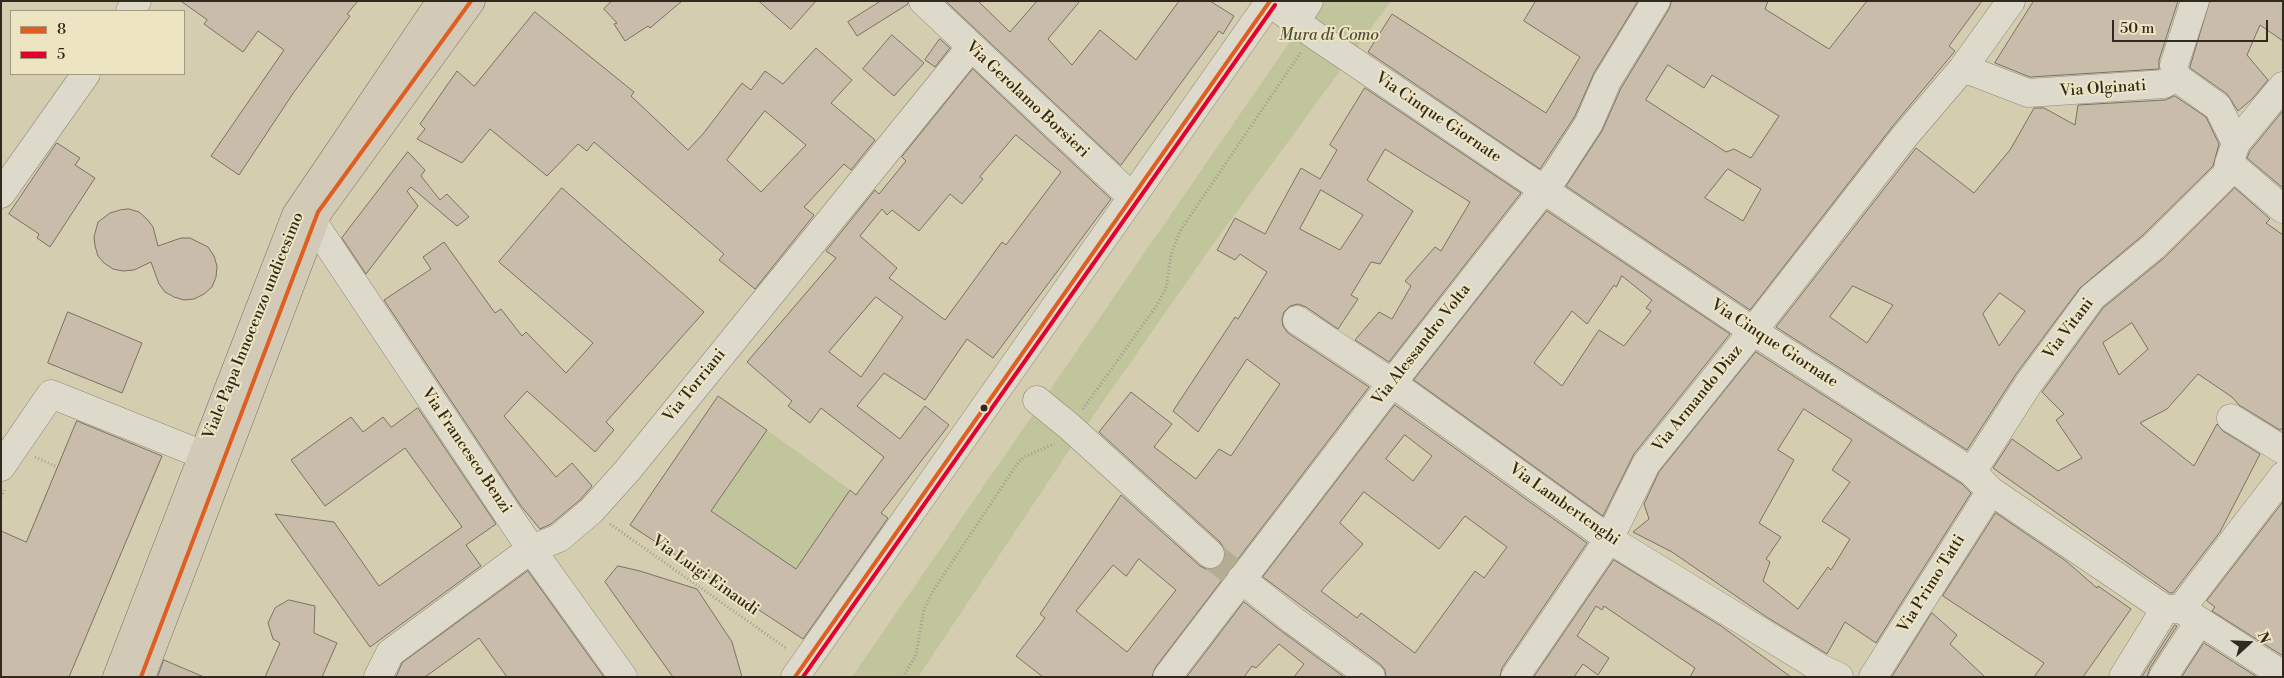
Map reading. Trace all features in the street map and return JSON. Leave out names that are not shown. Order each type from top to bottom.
[{"type":"main road","name":"Viale Papa Innocenzo undicesimo","points":[[117,677],[296,215],[441,1]]},
{"type":"main road","name":"Viale Papa Innocenzo undicesimo","points":[[141,677],[313,222],[318,212],[471,1]]},
{"type":"street","name":"Via Gerolamo Borsieri","points":[[923,1],[1132,197]]},
{"type":"street","name":"Via Alessandro Volta","points":[[1167,677],[1392,382],[1556,174],[1589,123],[1607,81],[1656,1]]},
{"type":"street","name":"Via Armando Diaz","points":[[1515,677],[1609,539],[1646,464],[1753,331],[1904,137],[1964,68],[2011,1]]},
{"type":"street","points":[[2195,1],[2174,65],[2176,77],[2218,107],[2233,153],[2283,209]]},
{"type":"street","points":[[800,669],[1270,2]]},
{"type":"street","name":"Via Cinque Giornate","points":[[1270,2],[1306,19],[1544,190],[1753,331],[1972,472],[1991,491],[2182,614],[2283,675]]},
{"type":"street","name":"Via Torriani","points":[[378,677],[390,653],[531,549],[559,538],[591,511],[633,463],[971,47]]},
{"type":"street","name":"Via Olginati","points":[[1964,68],[2028,94],[2164,84],[2176,77]]},
{"type":"street","points":[[1,194],[85,75]]},
{"type":"street","name":"Via Vitani","points":[[1972,472],[2029,383],[2092,297],[2153,247],[2227,174],[2233,153],[2283,86]]},
{"type":"street","name":"Via Francesco Benzi","points":[[313,222],[531,549],[623,677]]},
{"type":"street","name":"Via Lambertenghi","points":[[1297,320],[1392,382],[1609,539],[1825,674]]},
{"type":"street","points":[[2,479],[51,394],[203,455]]},
{"type":"street","points":[[1037,400],[1070,427],[1210,554]]},
{"type":"street","points":[[2231,418],[2283,450]]},
{"type":"street","points":[[2123,677],[2182,614],[2283,476]]},
{"type":"street","name":"Via Primo Tatti","points":[[1873,677],[1991,491]]},
{"type":"street","points":[[1241,579],[1294,621],[1371,677]]},
{"type":"street","points":[[2164,677],[2182,614]]},
{"type":"path","points":[[903,677],[916,654],[924,609],[932,592],[1017,464],[1024,457],[1058,441],[1157,305],[1166,288],[1171,255],[1180,231],[1306,19]]},
{"type":"path","points":[[1,497],[2,479]]},
{"type":"path","name":"Via Luigi Einaudi","points":[[591,511],[800,669]]},
{"type":"green space","name":"Mura di Como","points":[[1318,1],[1391,1],[1209,250],[1070,449],[918,677],[852,677]]},
{"type":"green space","points":[[767,430],[850,490],[796,569],[711,511]]},
{"type":"building","points":[[181,1],[358,1],[347,14],[350,16],[294,92],[239,175],[211,156],[284,50],[258,31],[243,52],[204,24],[207,20]]},
{"type":"building","points":[[612,1],[682,1],[650,28],[648,26],[625,41],[614,24],[617,23],[604,9]]},
{"type":"building","points":[[759,1],[816,1],[791,29]]},
{"type":"building","points":[[881,1],[908,1],[908,4],[857,36],[848,22]]},
{"type":"building","points":[[946,1],[978,1],[1010,32],[1037,1],[1080,1],[1048,39],[1072,65],[1100,30],[1136,60],[1179,1],[1210,1],[1234,16],[1223,34],[1219,31],[1121,165]]},
{"type":"building","points":[[1536,1],[1638,1],[1594,73],[1575,116],[1540,169],[1368,52],[1392,14],[1546,113],[1580,57],[1524,21]]},
{"type":"building","points":[[1672,1],[1768,1],[1765,9],[1829,49],[1867,1],[1982,1],[1949,46],[1955,51],[1892,127],[1750,310],[1566,186],[1602,131],[1621,88]],"holes":[[[1668,65],[1704,88],[1712,75],[1779,116],[1751,158],[1734,149],[1726,152],[1646,100]],[[1728,169],[1761,189],[1743,221],[1705,198]]]},
{"type":"building","points":[[2034,1],[2178,1],[2159,60],[2159,69],[2030,77],[1995,63]]},
{"type":"building","points":[[2210,1],[2283,1],[2283,41],[2260,25],[2247,55],[2268,80],[2252,99],[2238,111],[2227,94],[2190,68]]},
{"type":"building","points":[[535,12],[634,92],[631,96],[688,150],[703,134],[742,83],[751,90],[765,71],[783,84],[816,48],[852,80],[831,103],[875,140],[851,170],[844,164],[804,207],[814,215],[755,289],[719,260],[724,254],[594,142],[587,151],[578,144],[547,176],[490,129],[462,163],[417,139],[425,129],[420,124],[457,71],[474,86]],"holes":[[[765,111],[806,145],[761,192],[727,160]]]},
{"type":"building","points":[[892,35],[924,63],[894,96],[863,69]]},
{"type":"building","points":[[940,39],[950,48],[935,67],[925,60]]},
{"type":"building","points":[[973,69],[1111,199],[993,358],[967,339],[925,400],[884,373],[857,406],[900,439],[925,406],[949,425],[881,513],[888,518],[803,639],[630,525],[718,396],[767,430],[711,511],[796,569],[850,490],[856,495],[884,457],[821,408],[810,423],[788,406],[792,401],[747,362],[836,258],[826,251],[875,190],[879,194],[906,161],[902,157]],"holes":[[[1016,135],[1061,172],[1006,245],[1002,242],[945,320],[889,278],[897,268],[860,236],[882,209],[887,215],[892,210],[919,231],[950,194],[962,204],[983,179],[980,177]],[[876,297],[903,317],[861,377],[829,352]]]},
{"type":"building","points":[[1365,88],[1521,193],[1389,362],[1355,340],[1379,312],[1392,319],[1411,286],[1405,281],[1435,247],[1441,251],[1470,202],[1385,149],[1367,180],[1413,211],[1380,264],[1371,262],[1351,295],[1358,299],[1338,329],[1306,307],[1298,304],[1290,306],[1284,312],[1282,319],[1283,326],[1288,333],[1369,387],[1155,668],[1152,677],[1043,677],[1016,656],[1045,618],[1040,614],[1121,495],[1200,566],[1206,569],[1214,569],[1222,564],[1225,558],[1225,550],[1220,542],[1099,432],[1131,392],[1172,424],[1154,447],[1196,479],[1219,449],[1231,456],[1280,384],[1247,359],[1198,432],[1173,411],[1235,317],[1238,319],[1267,272],[1240,254],[1235,260],[1217,250],[1235,218],[1265,234],[1301,168],[1320,179],[1337,150],[1330,145]],"holes":[[[1321,190],[1363,215],[1340,250],[1300,229]],[[1139,559],[1176,590],[1127,652],[1076,611],[1113,565],[1126,576]]]},
{"type":"building","points":[[2175,96],[2206,117],[2219,144],[2213,166],[2143,235],[2080,288],[2016,374],[1967,450],[1776,327],[1916,148],[1974,193],[2010,150],[2034,108],[2044,108],[2075,125],[2078,105],[2165,100]],"holes":[[[1853,286],[1893,305],[1867,343],[1830,317]],[[2000,293],[2025,311],[1999,346],[1983,314]]]},
{"type":"building","points":[[2283,111],[2283,188],[2247,158],[2250,151]]},
{"type":"building","points":[[57,143],[80,158],[75,165],[95,178],[50,247],[37,238],[39,234],[9,214]]},
{"type":"building","points":[[408,152],[425,170],[421,176],[440,200],[447,194],[469,217],[457,226],[411,187],[407,191],[418,206],[366,274],[342,238]]},
{"type":"building","points":[[562,188],[704,312],[606,422],[614,430],[595,452],[527,391],[504,416],[556,477],[572,463],[592,486],[580,500],[551,524],[540,529],[521,506],[384,300],[431,269],[423,257],[444,242],[495,313],[501,309],[522,336],[526,332],[566,373],[593,343],[499,262]]},
{"type":"building","points":[[2235,188],[2270,219],[2266,223],[2283,235],[2283,428],[2280,430],[2239,405],[2232,397],[2198,374],[2167,409],[2140,423],[2194,466],[2217,424],[2223,431],[2260,454],[2220,532],[2173,593],[2170,593],[1993,468],[2012,439],[2058,471],[2082,458],[2056,420],[2064,414],[2042,392],[2103,308],[2164,258]],"holes":[[[2132,323],[2148,349],[2119,375],[2103,343]]]},
{"type":"building","points":[[129,209],[139,212],[147,219],[153,227],[158,246],[181,238],[190,238],[208,247],[214,256],[217,266],[216,277],[212,287],[194,299],[184,300],[165,292],[159,284],[151,262],[134,270],[123,271],[113,269],[104,263],[98,256],[95,246],[94,237],[98,222],[110,213]]},
{"type":"building","points":[[1547,211],[1730,334],[1634,454],[1603,516],[1414,380]],"holes":[[[1622,276],[1652,300],[1646,308],[1651,311],[1624,346],[1599,330],[1562,386],[1534,363],[1572,311],[1587,324],[1614,285],[1616,287]]]},
{"type":"building","points":[[68,312],[142,343],[122,393],[48,363]]},
{"type":"building","points":[[1756,352],[1962,484],[1971,493],[1876,643],[1845,622],[1827,654],[1765,616],[1672,552],[1633,532],[1649,519],[1644,504],[1659,472]],"holes":[[[1804,409],[1852,440],[1832,470],[1850,482],[1822,521],[1850,539],[1831,570],[1828,567],[1798,609],[1763,581],[1770,562],[1766,559],[1781,537],[1759,523],[1794,460],[1778,450]]]},
{"type":"building","points":[[1395,405],[1587,543],[1502,668],[1500,677],[1386,677],[1385,670],[1380,664],[1263,577]],"holes":[[[1405,435],[1432,456],[1413,481],[1386,459]],[[1364,492],[1439,549],[1465,516],[1507,547],[1484,578],[1475,571],[1415,653],[1361,613],[1357,618],[1321,591],[1363,544],[1340,523]]]},
{"type":"building","points":[[418,408],[496,524],[466,545],[481,566],[370,647],[275,514],[334,522],[379,586],[462,527],[405,448],[325,506],[291,460],[351,417],[363,432],[383,417],[391,427]]},
{"type":"building","points":[[77,421],[162,456],[69,677],[1,677],[1,531],[26,542]]},
{"type":"building","points":[[2283,502],[2283,656],[2212,611],[2215,607],[2207,601]]},
{"type":"building","points":[[1996,513],[2066,561],[2097,588],[2098,586],[2131,609],[2083,677],[2034,677],[2044,663],[1943,596]]},
{"type":"building","points":[[1614,560],[1721,626],[1791,677],[1690,677],[1695,668],[1604,606],[1602,610],[1596,606],[1577,636],[1609,658],[1598,675],[1583,664],[1574,677],[1534,677]]},
{"type":"building","points":[[618,566],[697,589],[732,642],[742,677],[673,677],[605,582]]},
{"type":"building","points":[[528,571],[604,677],[507,677],[479,638],[425,677],[396,677],[402,663]]},
{"type":"building","points":[[289,600],[315,606],[314,633],[337,643],[322,677],[265,677],[280,643],[273,639],[268,623],[275,608]]},
{"type":"building","points":[[1244,602],[1344,677],[1294,677],[1304,664],[1279,644],[1256,668],[1252,666],[1244,677],[1187,677]]},
{"type":"building","points":[[1932,613],[1957,635],[1950,644],[1985,677],[1892,677]]},
{"type":"building","points":[[2175,625],[2177,626],[2150,668],[2147,677],[2142,677]]},
{"type":"building","points":[[2204,643],[2257,677],[2182,677]]},
{"type":"building","points":[[164,660],[204,677],[158,677]]},
{"type":"tunnel","points":[[1210,554],[1241,579]]},
{"type":"transit line","name":"8","points":[[141,677],[318,212],[471,1]]},
{"type":"transit line","name":"8","points":[[795,677],[1270,1]]},
{"type":"transit line","name":"5","points":[[803,677],[1275,5]]}]
